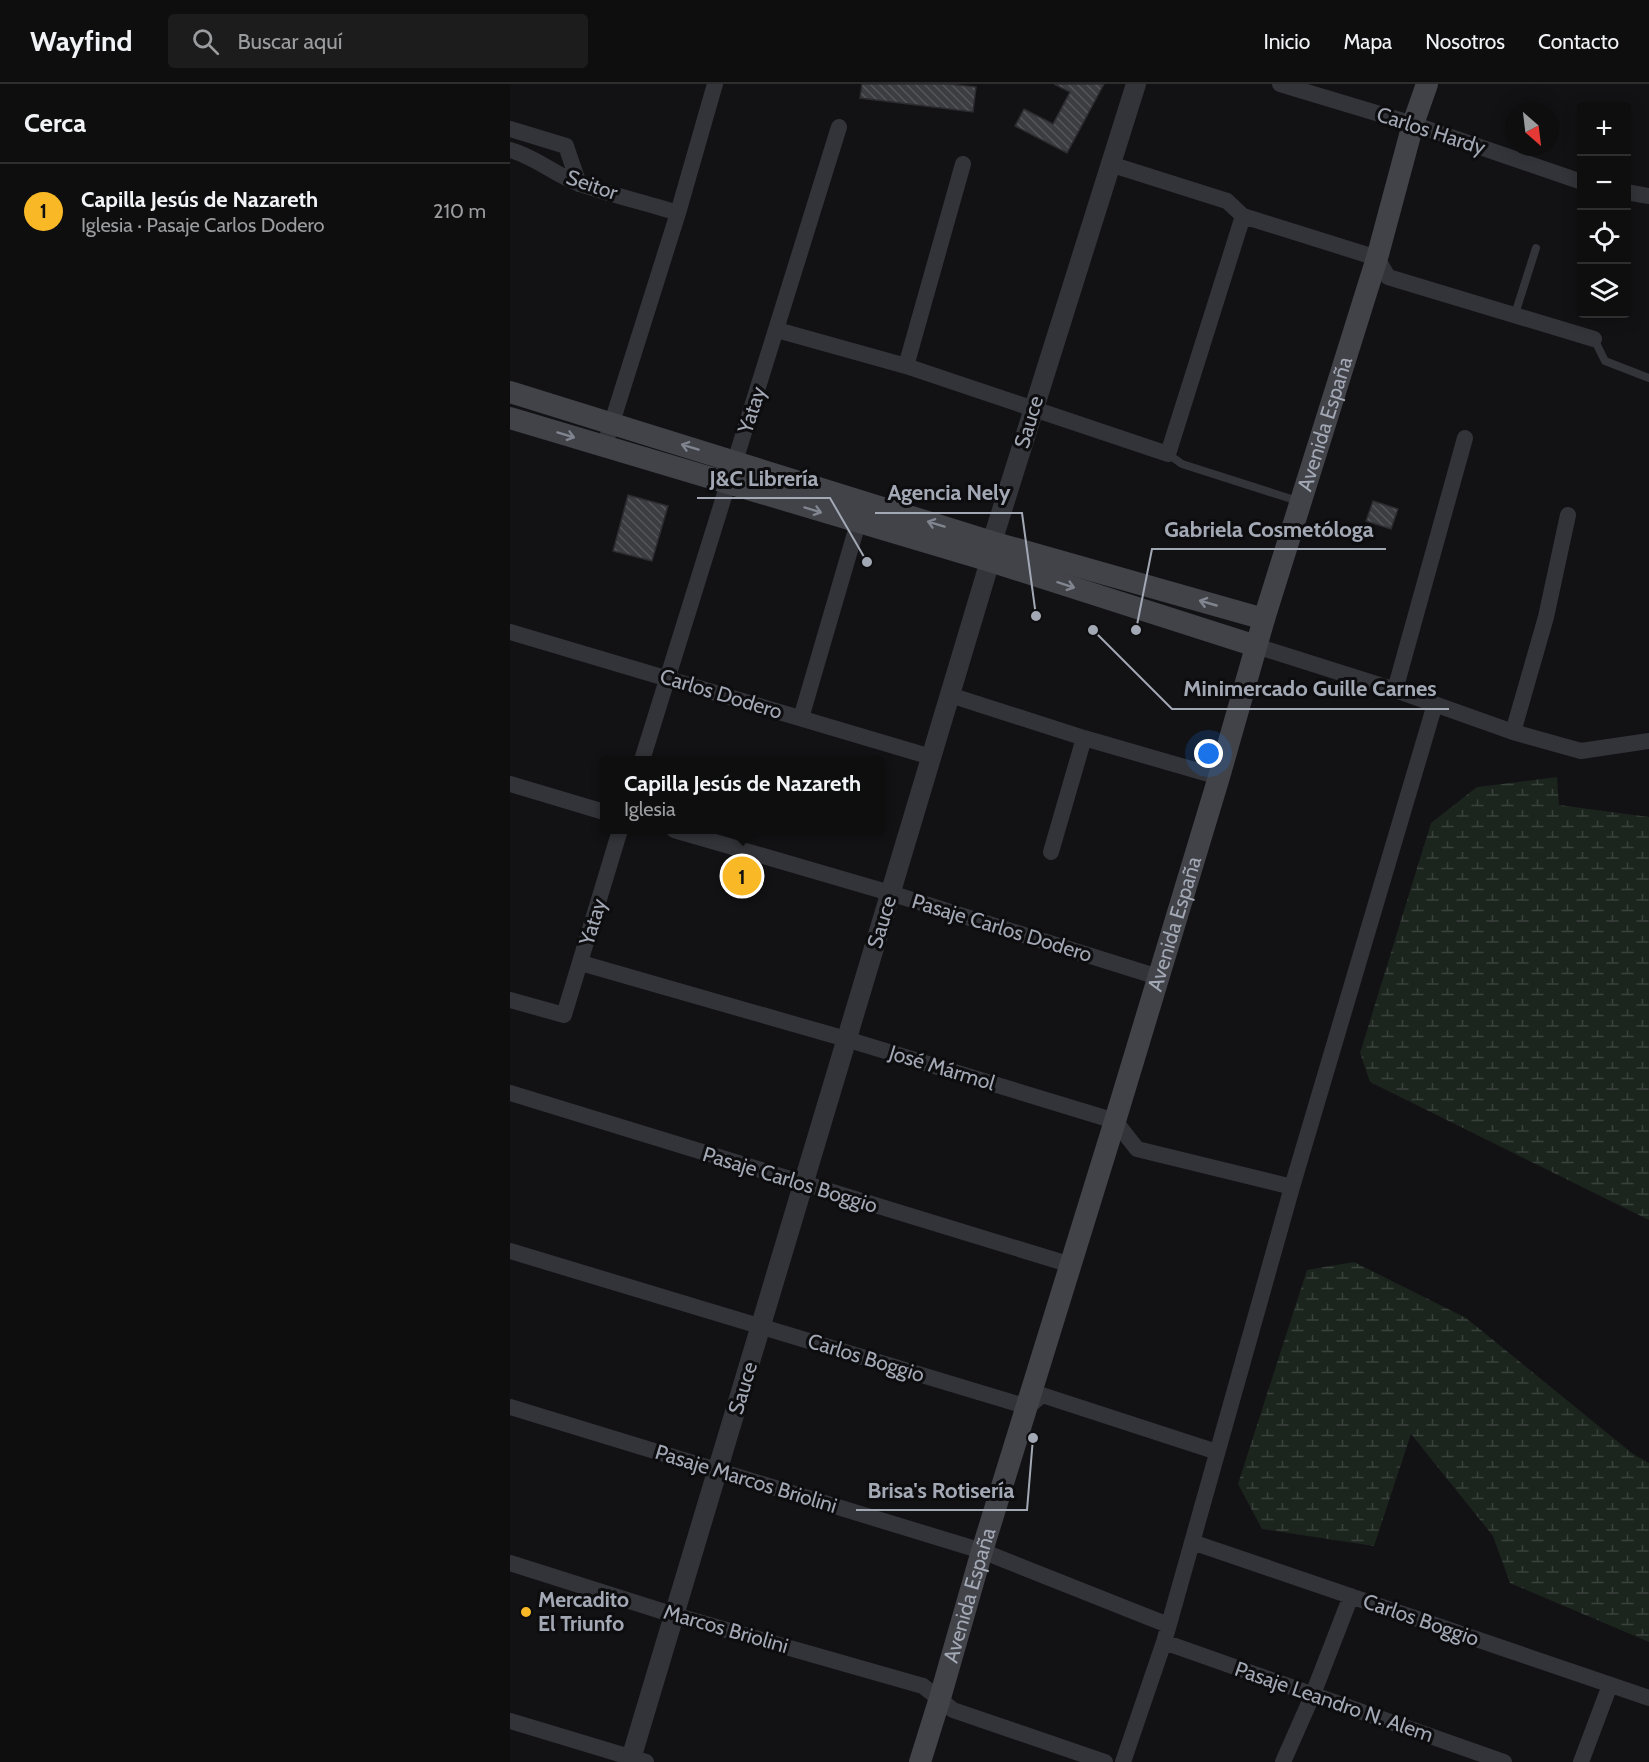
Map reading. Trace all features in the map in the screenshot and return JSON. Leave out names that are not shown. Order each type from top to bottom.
[{"type":"main road","name":"Avenida España","points":[[920,1762],[982,1551],[1028,1407],[1219,777],[1264,619],[1377,258],[1413,124],[1427,84]]},
{"type":"main road","points":[[510,392],[735,461],[1256,646]]},
{"type":"main road","points":[[510,418],[858,523],[991,551],[1264,619]]},
{"type":"street","points":[[604,447],[678,213],[715,84]]},
{"type":"street","name":"Sauce","points":[[636,1761],[674,1614],[1034,408],[1136,84]]},
{"type":"street","name":"Carlos Hardy","points":[[1280,84],[1413,124],[1577,181]]},
{"type":"street","name":"Yatay","points":[[643,756],[839,127]]},
{"type":"street","points":[[510,129],[566,146],[579,184]]},
{"type":"street","name":"Seitor","points":[[510,150],[527,154],[579,184],[678,213]]},
{"type":"street","points":[[906,366],[963,164]]},
{"type":"street","points":[[1110,164],[1227,201],[1243,216],[1377,258],[1388,277],[1594,339]]},
{"type":"street","points":[[1631,193],[1649,196]]},
{"type":"street","points":[[777,330],[906,366],[1168,454],[1243,216]]},
{"type":"street","points":[[1395,690],[1465,438]]},
{"type":"street","points":[[1513,732],[1546,617],[1568,515]]},
{"type":"street","points":[[801,718],[858,523]]},
{"type":"street","name":"Carlos Dodero","points":[[510,632],[931,757]]},
{"type":"street","points":[[1256,646],[1395,690],[1513,732],[1581,751],[1649,741]]},
{"type":"street","points":[[950,695],[1084,738],[1219,777]]},
{"type":"street","points":[[1123,1762],[1164,1642],[1292,1187],[1435,704]]},
{"type":"street","points":[[1051,852],[1084,738]]},
{"type":"street","points":[[510,784],[600,811]]},
{"type":"street","name":"Yatay","points":[[510,1000],[564,1015],[619,834]]},
{"type":"street","name":"Pasaje Carlos Dodero","points":[[688,834],[890,893],[1158,977]]},
{"type":"street","name":"José Mármol","points":[[581,963],[846,1039],[1114,1121]]},
{"type":"street","name":"Pasaje Carlos Boggio","points":[[510,1094],[1071,1264]]},
{"type":"street","points":[[1114,1121],[1137,1149],[1292,1187]]},
{"type":"street","name":"Carlos Boggio","points":[[510,1251],[1028,1407]]},
{"type":"street","points":[[1028,1407],[1042,1395],[1217,1452]]},
{"type":"street","name":"Pasaje Marcos Briolini","points":[[510,1407],[982,1551]]},
{"type":"street","name":"Carlos Boggio","points":[[1192,1542],[1649,1698]]},
{"type":"street","points":[[982,1551],[1168,1625]]},
{"type":"street","name":"Marcos Briolini","points":[[510,1563],[674,1614],[923,1686],[953,1710],[1105,1762]]},
{"type":"street","points":[[1283,1762],[1313,1694],[1351,1596]]},
{"type":"street","name":"Pasaje Leandro N. Alem","points":[[1164,1642],[1504,1762]]},
{"type":"street","points":[[1581,1762],[1610,1685]]},
{"type":"street","points":[[510,1721],[636,1761]]},
{"type":"lane","points":[[1515,314],[1536,248]]},
{"type":"lane","points":[[1594,339],[1605,361],[1649,378]]},
{"type":"lane","points":[[1168,454],[1182,464],[1301,502]]},
{"type":"green space","points":[[1557,777],[1559,805],[1649,817],[1649,1220],[1370,1082],[1360,1053],[1431,823],[1477,787]]},
{"type":"green space","points":[[1354,1262],[1466,1318],[1633,1454],[1649,1463],[1649,1642],[1510,1583],[1493,1536],[1411,1434],[1374,1546],[1262,1529],[1238,1484],[1307,1270]]},
{"type":"building","points":[[862,84],[948,84],[976,87],[973,112],[860,98]]},
{"type":"building","points":[[1054,84],[1104,84],[1067,153],[1015,126],[1024,109],[1053,124],[1070,92]]},
{"type":"building","points":[[628,495],[668,506],[652,561],[613,551]]},
{"type":"building","points":[[1373,501],[1398,509],[1391,529],[1366,521]]},
{"type":"place","name":"J&C Librería","points":[[867,562]]},
{"type":"place","name":"Agencia Nely","points":[[1036,616]]},
{"type":"place","name":"Minimercado Guille Carnes","points":[[1093,630]]},
{"type":"place","name":"Gabriela Cosmetóloga","points":[[1136,630]]},
{"type":"place","name":"Capilla Jesús de Nazareth","points":[[742,876]]},
{"type":"place","name":"Brisa's Rotisería","points":[[1033,1438]]},
{"type":"place","name":"Mercadito El Triunfo","points":[[526,1612]]}]
